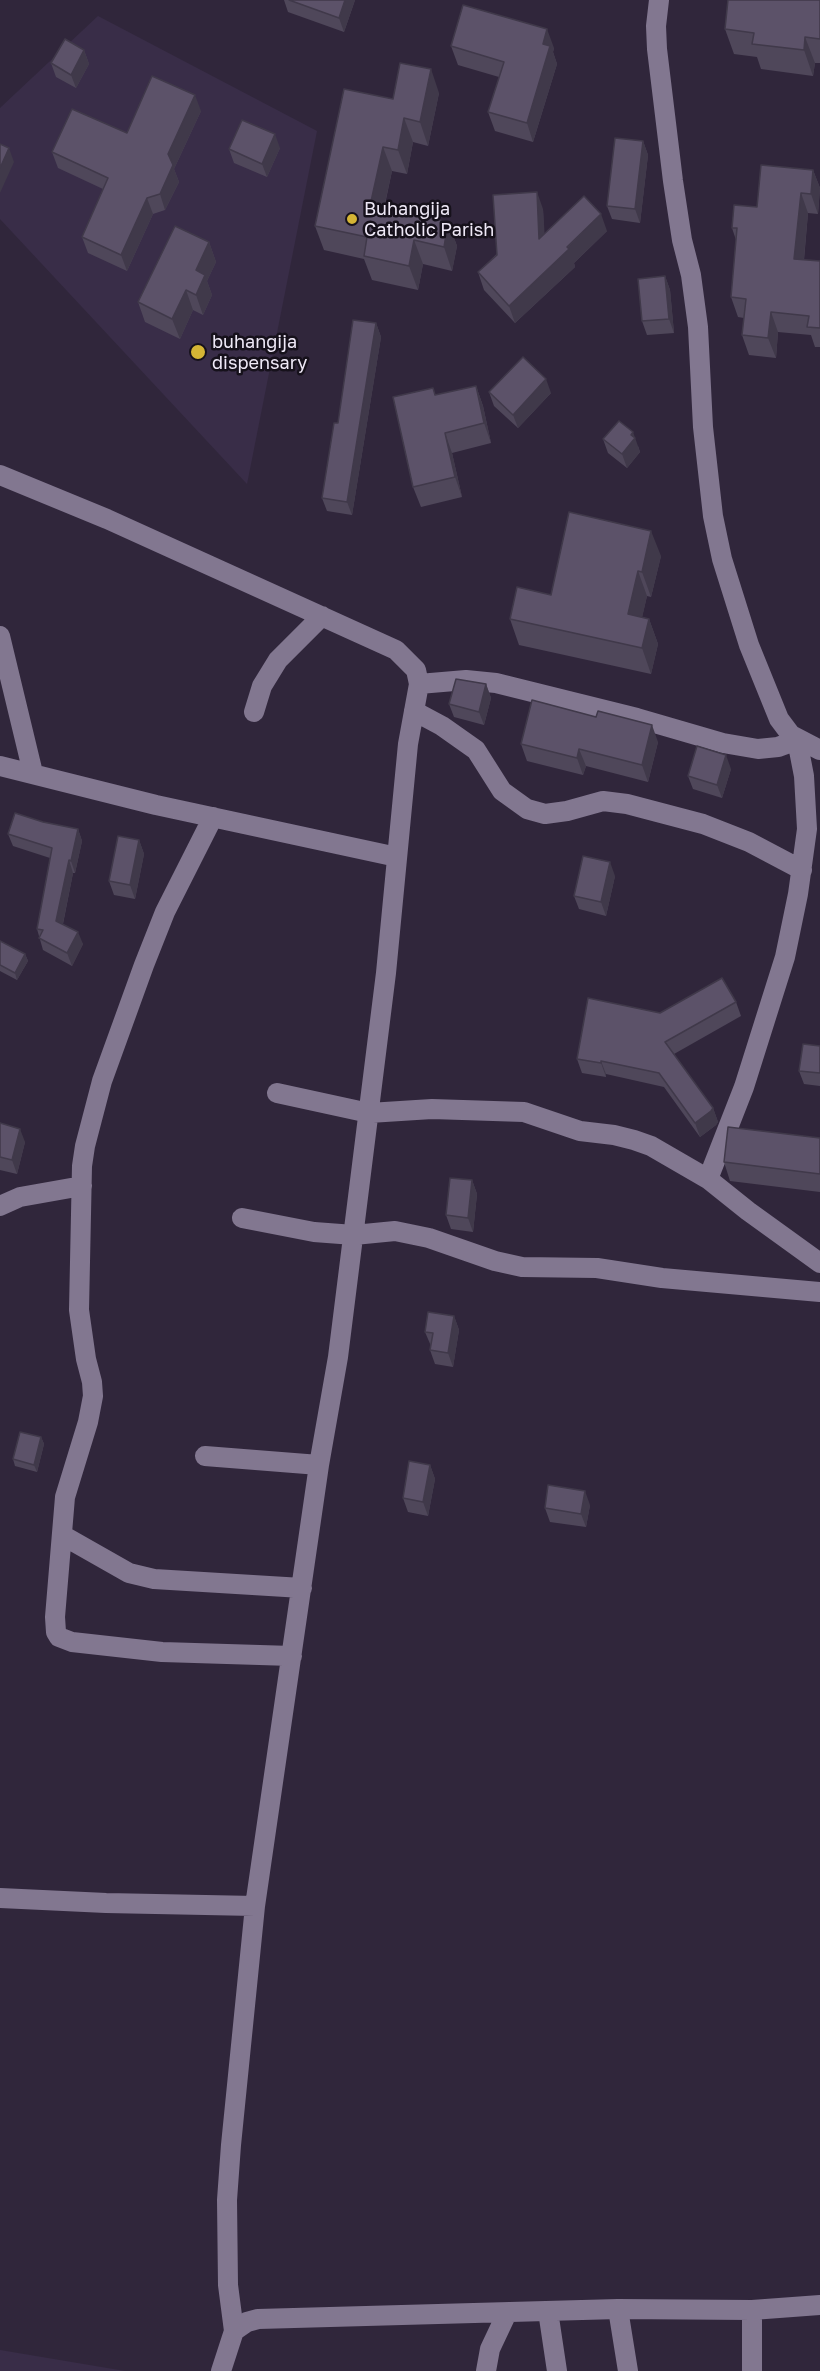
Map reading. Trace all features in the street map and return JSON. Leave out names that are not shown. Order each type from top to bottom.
[{"type":"street","points":[[659,0],[656,26],[657,49],[673,182],[682,240],[691,275],[698,327],[702,428],[713,516],[722,559],[749,645],[779,719],[785,729],[797,740],[820,750]]},
{"type":"street","points":[[0,475],[107,519],[396,650],[416,670],[419,684],[408,744],[387,973],[338,1357],[319,1465],[255,1906],[227,2200],[228,2285],[234,2331],[221,2371]]},
{"type":"street","points":[[254,712],[262,686],[278,660],[322,616]]},
{"type":"street","points":[[0,636],[33,773]]},
{"type":"street","points":[[419,684],[466,680],[496,683],[637,718],[723,744],[758,749],[778,747],[797,740]]},
{"type":"street","points":[[414,711],[442,726],[476,750],[502,791],[527,809],[545,814],[567,811],[603,801],[627,804],[704,824],[748,842],[802,870]]},
{"type":"street","points":[[708,1179],[744,1088],[785,957],[802,870],[807,829],[807,801],[797,740]]},
{"type":"street","points":[[0,766],[156,805],[397,857]]},
{"type":"street","points":[[213,817],[165,912],[114,1045],[89,1125],[82,1166],[79,1310],[93,1396],[90,1415],[65,1497],[55,1617],[56,1632],[59,1637],[72,1642],[162,1652],[292,1656]]},
{"type":"street","points":[[278,1093],[369,1113],[432,1108],[533,1113],[580,1131],[614,1135],[651,1146],[708,1179],[820,1263]]},
{"type":"street","points":[[0,1206],[20,1197],[82,1186]]},
{"type":"street","points":[[242,1218],[314,1232],[354,1235],[396,1232],[429,1238],[495,1261],[522,1267],[597,1268],[662,1278],[820,1292]]},
{"type":"street","points":[[205,1456],[319,1465]]},
{"type":"street","points":[[62,1535],[129,1574],[153,1578],[302,1588]]},
{"type":"street","points":[[0,1898],[255,1906]]},
{"type":"street","points":[[234,2331],[239,2326],[258,2319],[618,2309],[753,2310],[820,2305]]},
{"type":"street","points":[[618,2309],[628,2371]]},
{"type":"street","points":[[752,2371],[753,2310]]},
{"type":"street","points":[[548,2311],[556,2371]]},
{"type":"street","points":[[486,2371],[490,2349],[507,2313]]},
{"type":"shaded area","name":"buhangija dispensary","points":[[98,16],[317,131],[247,484],[0,219],[0,108]]},
{"type":"shaded area","points":[[0,2350],[125,2371],[0,2371]]},
{"type":"building","points":[[289,0],[345,0],[339,18]]},
{"type":"building","points":[[728,0],[820,0],[820,39],[805,37],[804,50],[752,44],[754,33],[725,29]]},
{"type":"building","points":[[463,5],[547,29],[543,44],[550,46],[527,123],[488,112],[504,62],[451,46]]},
{"type":"building","points":[[65,39],[84,50],[71,75],[51,63]]},
{"type":"building","points":[[400,63],[431,69],[420,122],[404,118],[398,150],[383,147],[370,206],[448,222],[444,247],[414,240],[409,266],[364,256],[367,237],[315,226],[344,89],[393,99]]},
{"type":"building","points":[[152,76],[195,95],[168,154],[173,165],[160,194],[147,198],[121,255],[82,237],[108,178],[52,152],[72,109],[127,133]]},
{"type":"building","points":[[242,120],[275,134],[262,164],[229,149]]},
{"type":"building","points":[[615,138],[643,141],[635,209],[607,206]]},
{"type":"building","points":[[0,144],[9,148],[0,168]]},
{"type":"building","points":[[761,165],[813,170],[811,194],[801,193],[794,259],[820,261],[820,328],[807,327],[809,316],[771,312],[768,338],[742,335],[746,299],[731,297],[737,228],[732,228],[734,205],[757,207]]},
{"type":"building","points":[[537,192],[539,239],[584,196],[601,214],[567,247],[569,249],[509,306],[478,272],[497,255],[493,195]]},
{"type":"building","points":[[175,226],[209,242],[196,270],[205,275],[196,295],[186,290],[172,319],[138,302]]},
{"type":"building","points":[[665,276],[669,319],[642,321],[638,279]]},
{"type":"building","points":[[353,320],[376,323],[347,502],[322,498],[334,423],[338,423]]},
{"type":"building","points":[[523,357],[546,379],[513,415],[489,392]]},
{"type":"building","points":[[476,386],[484,423],[445,433],[455,477],[413,487],[393,397],[433,388],[435,395]]},
{"type":"building","points":[[619,421],[633,432],[631,435],[635,438],[622,454],[603,439]]},
{"type":"building","points":[[569,512],[651,531],[642,572],[638,571],[628,614],[649,619],[642,648],[510,619],[517,587],[551,595]]},
{"type":"building","points":[[456,679],[486,684],[479,712],[449,704]]},
{"type":"building","points":[[532,700],[596,717],[598,711],[652,725],[642,765],[579,749],[577,758],[521,744]]},
{"type":"building","points":[[697,746],[726,755],[717,785],[688,776]]},
{"type":"building","points":[[15,813],[43,822],[78,829],[56,921],[78,932],[67,953],[39,938],[43,930],[37,929],[52,848],[8,834]]},
{"type":"building","points":[[118,836],[139,840],[130,885],[109,881]]},
{"type":"building","points":[[583,856],[610,862],[601,902],[574,896]]},
{"type":"building","points":[[0,941],[25,954],[15,973],[0,965]]},
{"type":"building","points":[[722,978],[736,1002],[665,1042],[713,1108],[695,1123],[659,1073],[601,1061],[601,1063],[577,1059],[588,998],[660,1013]]},
{"type":"building","points":[[803,1044],[820,1046],[820,1073],[799,1071]]},
{"type":"building","points":[[0,1123],[20,1129],[12,1160],[0,1157]]},
{"type":"building","points":[[728,1127],[820,1138],[820,1174],[724,1162]]},
{"type":"building","points":[[450,1178],[472,1180],[468,1218],[446,1215]]},
{"type":"building","points":[[428,1312],[454,1316],[448,1353],[430,1350],[433,1333],[425,1332]]},
{"type":"building","points":[[20,1432],[41,1437],[34,1465],[13,1459]]},
{"type":"building","points":[[409,1461],[430,1465],[423,1502],[403,1498]]},
{"type":"building","points":[[548,1485],[585,1491],[581,1514],[545,1508]]},
{"type":"place","name":"Buhangija Catholic Parish","points":[[352,219]]},
{"type":"place","name":"buhangija dispensary","points":[[198,352]]}]
